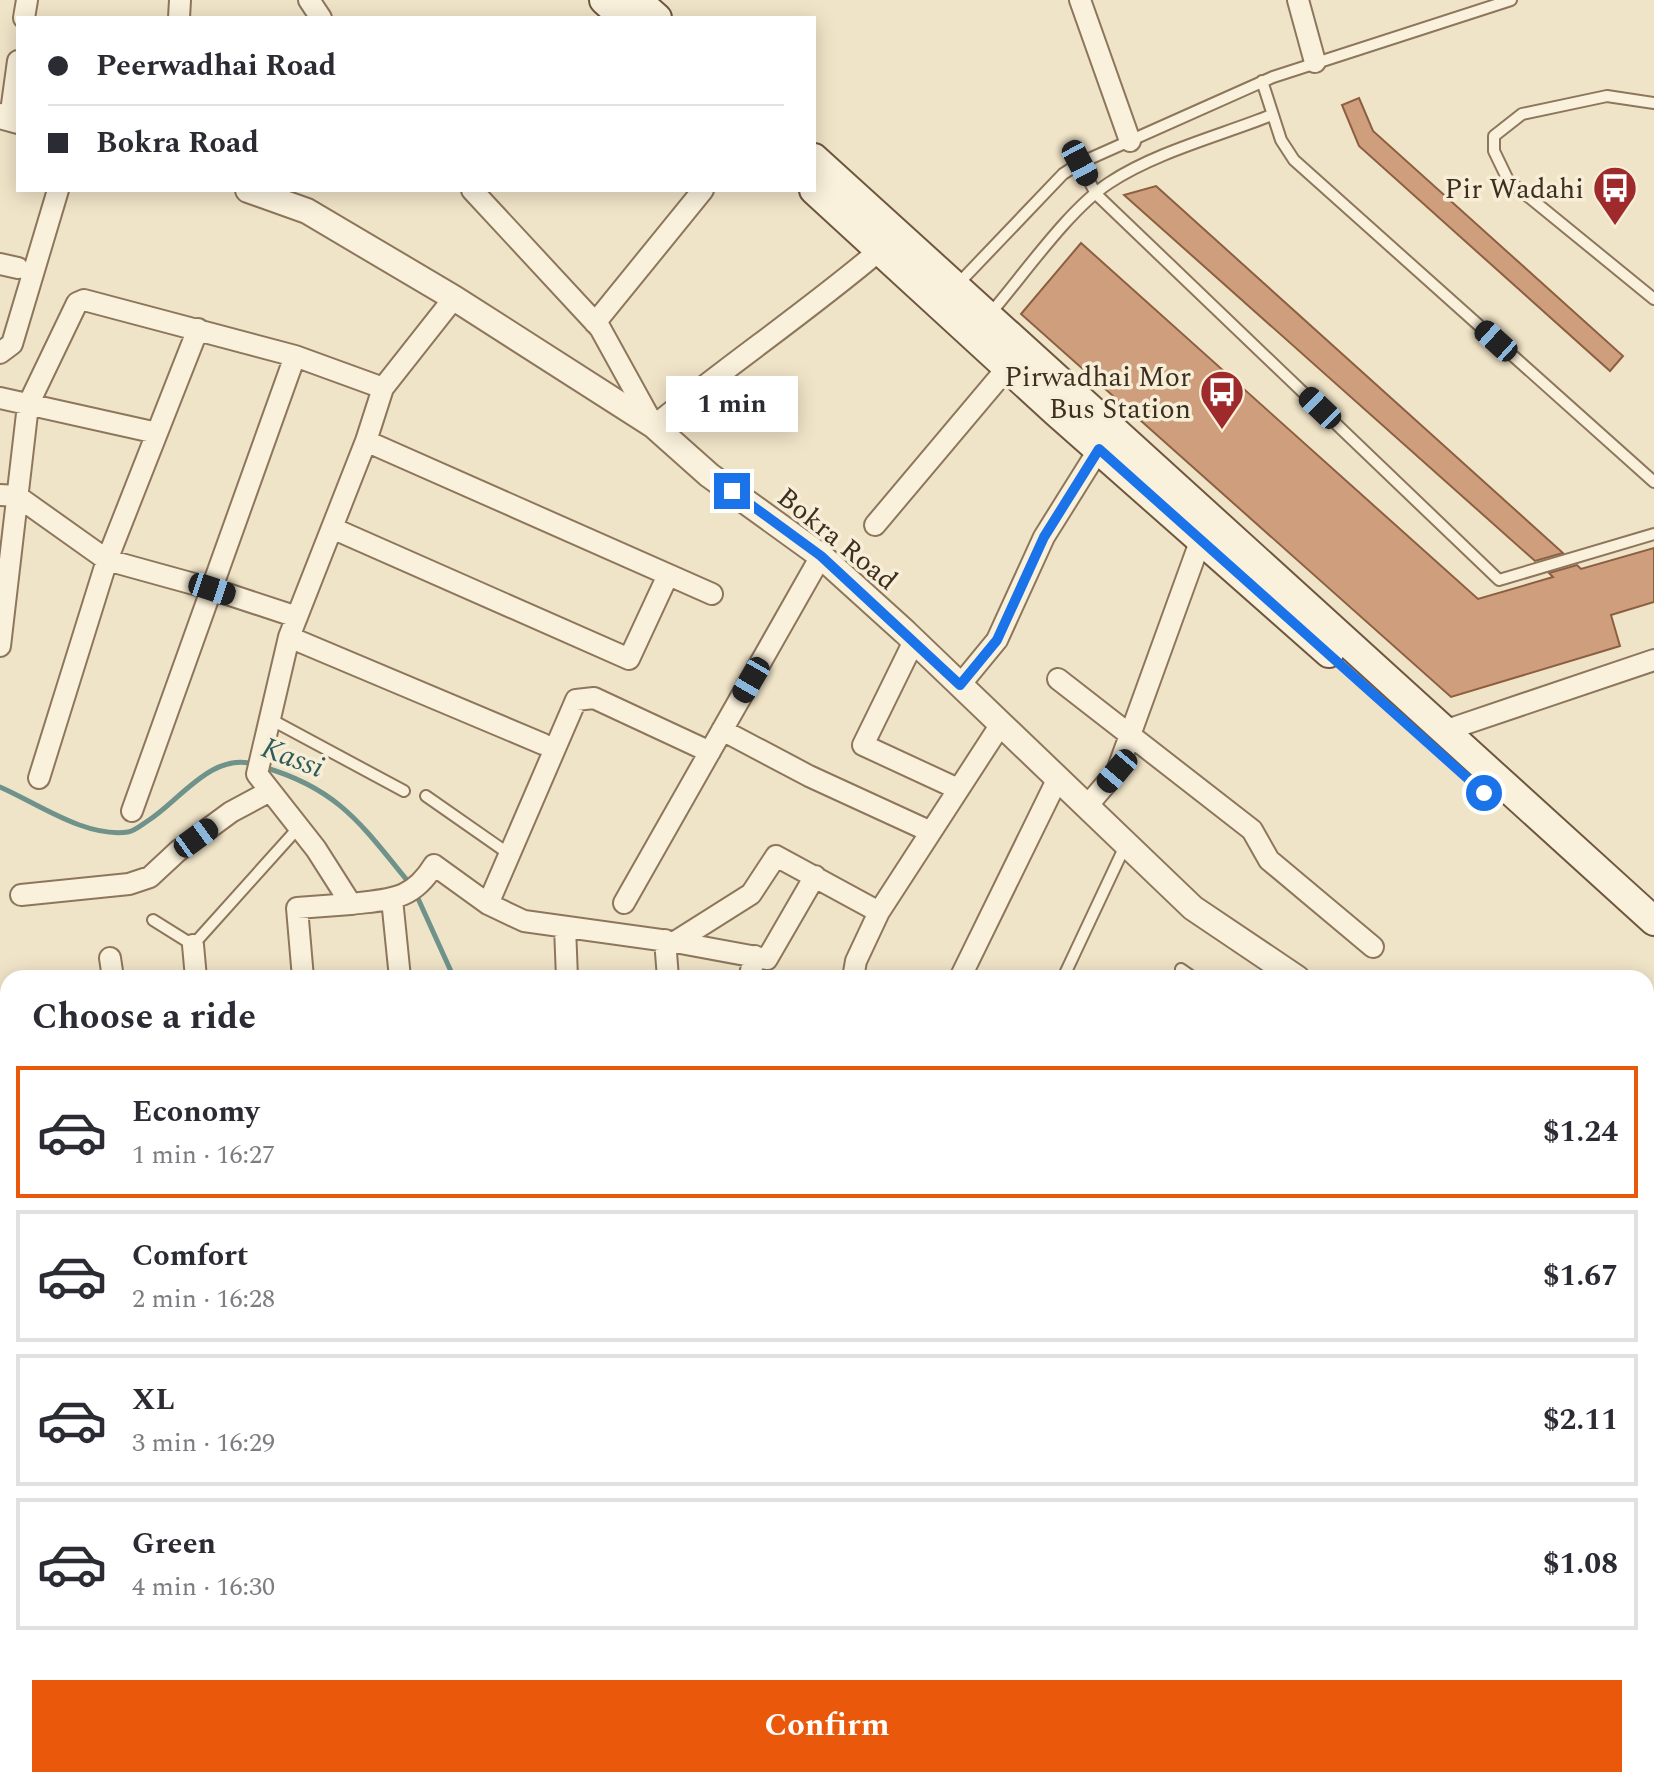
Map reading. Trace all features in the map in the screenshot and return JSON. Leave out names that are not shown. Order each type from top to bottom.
[{"type":"main road","points":[[604,0],[622,16]]},
{"type":"main road","points":[[637,0],[655,16]]},
{"type":"main road","points":[[816,160],[980,325],[1444,731],[1649,924]]},
{"type":"main road","points":[[816,192],[880,250],[948,295]]},
{"type":"main road","points":[[980,325],[1008,367],[1099,449],[1649,924]]},
{"type":"street","points":[[1080,0],[1130,141]]},
{"type":"street","points":[[1298,0],[1315,62]]},
{"type":"street","points":[[9,119],[16,74]]},
{"type":"street","points":[[0,353],[12,344],[57,192]]},
{"type":"street","name":"Bokra Road","points":[[254,192],[307,211],[454,298],[654,426],[709,475],[821,556],[1193,908],[1285,970]]},
{"type":"street","points":[[474,192],[595,323],[654,426],[722,370],[822,299],[880,250]]},
{"type":"street","points":[[595,323],[701,192]]},
{"type":"street","points":[[351,904],[299,827],[257,774],[289,637],[366,441],[383,388],[454,298]]},
{"type":"street","points":[[0,646],[9,496],[28,405],[77,303],[84,300],[198,329],[295,356],[383,388]]},
{"type":"street","points":[[39,778],[107,560],[198,329]]},
{"type":"street","points":[[132,811],[295,356]]},
{"type":"street","points":[[875,525],[1008,367]]},
{"type":"street","points":[[0,398],[157,433]]},
{"type":"street","points":[[366,441],[712,594]]},
{"type":"street","points":[[960,685],[997,640],[1044,537],[1099,449]]},
{"type":"street","points":[[9,496],[107,560],[297,617]]},
{"type":"street","points":[[332,528],[629,659],[668,575]]},
{"type":"street","points":[[1087,806],[1117,771],[1201,539]]},
{"type":"street","points":[[624,903],[821,556]]},
{"type":"street","points":[[289,637],[543,744]]},
{"type":"street","points":[[914,641],[863,745],[958,789]]},
{"type":"street","points":[[1444,731],[1654,660]]},
{"type":"street","points":[[1058,679],[1252,830],[1269,860],[1373,947]]},
{"type":"street","points":[[488,904],[576,700],[594,698],[710,752]]},
{"type":"street","points":[[854,970],[879,912],[1001,724]]},
{"type":"street","points":[[722,730],[809,776],[931,832]]},
{"type":"street","points":[[964,970],[1058,778]]},
{"type":"street","points":[[21,895],[129,884],[150,877],[178,851],[231,812],[270,791]]},
{"type":"street","points":[[670,941],[751,894],[776,856],[879,912]]},
{"type":"street","points":[[302,970],[297,908],[392,899],[422,884],[434,865],[488,904],[524,921],[670,941],[767,959],[815,876]]},
{"type":"street","points":[[392,899],[399,970]]},
{"type":"street","points":[[565,927],[567,970]]},
{"type":"street","points":[[668,970],[670,941]]},
{"type":"street","points":[[193,945],[195,970]]},
{"type":"street","points":[[751,970],[755,956]]},
{"type":"lane","points":[[948,295],[1063,174],[1080,163],[1262,81],[1511,0]]},
{"type":"lane","points":[[1262,81],[1281,140],[1294,160],[1654,482]]},
{"type":"lane","points":[[1654,103],[1607,96],[1522,114],[1494,136],[1494,151],[1508,180],[1654,299]]},
{"type":"lane","points":[[980,325],[1096,194],[1131,170],[1272,115]]},
{"type":"lane","points":[[1080,163],[1096,194],[1499,580],[1654,534]]},
{"type":"lane","points":[[270,719],[404,791]]},
{"type":"lane","points":[[426,796],[509,854]]},
{"type":"lane","points":[[153,920],[193,945],[299,827]]},
{"type":"lane","points":[[1067,970],[1126,844]]},
{"type":"building","points":[[1359,98],[1373,131],[1623,356],[1610,371],[1359,146],[1342,105]]},
{"type":"building","points":[[1156,186],[1563,553],[1535,561],[1124,195]]},
{"type":"building","name":"Pirwadhai Mor Bus Station","points":[[1081,243],[1478,599],[1553,577],[1549,573],[1577,565],[1581,569],[1654,548],[1654,602],[1611,615],[1620,646],[1451,697],[1021,314]]},
{"type":"waterway","name":"Kassi","points":[[0,787],[78,825],[95,830],[128,832],[149,820],[210,771],[239,762],[254,764]]},
{"type":"waterway","name":"Kassi","points":[[263,767],[312,787],[348,812],[411,885]]},
{"type":"waterway","name":"Kassi","points":[[416,894],[450,970]]},
{"type":"place","name":"Pir Wadahi","points":[[1615,227]]},
{"type":"place","name":"Pirwadhai Mor Bus Station","points":[[1222,431]]},
{"type":"route","points":[[732,491],[821,556],[960,685],[997,640],[1044,537],[1099,449],[1484,793]]}]
